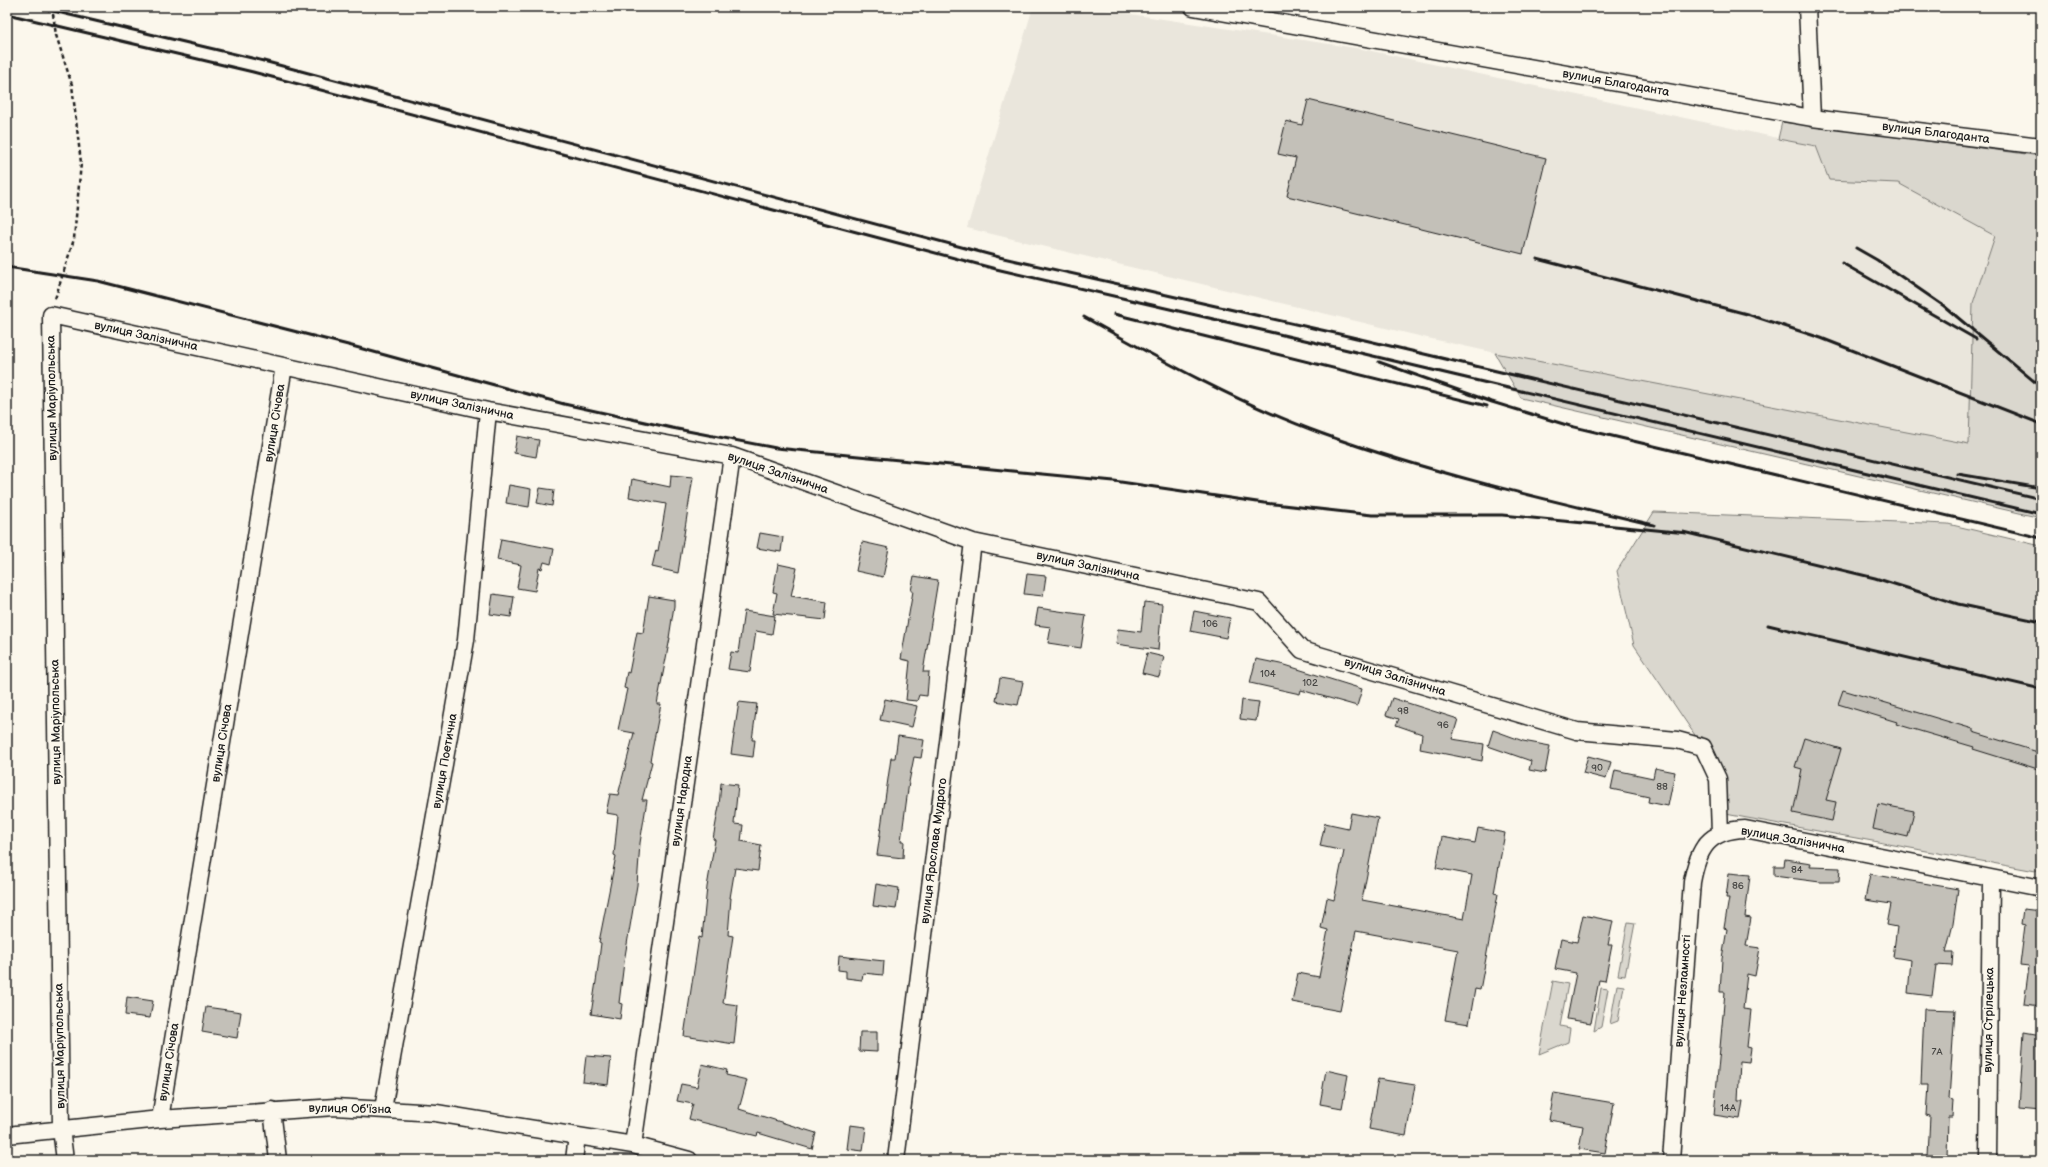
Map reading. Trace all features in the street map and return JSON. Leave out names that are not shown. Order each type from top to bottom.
[{"type":"street","name":"вулиця Благоданта","points":[[1193,7],[1812,118],[2041,146]]},
{"type":"street","points":[[1807,7],[1812,118]]},
{"type":"street","name":"вулиця Залізнична","points":[[51,315],[488,411],[732,456],[973,542],[1259,602],[1302,650],[1577,731],[1677,740],[1703,747],[1718,779],[1720,833],[1745,829],[2041,888]]},
{"type":"street","name":"вулиця Маріупольська","points":[[51,315],[61,1129]]},
{"type":"street","name":"вулиця Січова","points":[[160,1119],[284,366]]},
{"type":"street","name":"вулиця Поетична","points":[[383,1109],[466,640],[488,411]]},
{"type":"street","name":"вулиця Народна","points":[[633,1145],[732,456]]},
{"type":"street","name":"вулиця Ярослава Мудрого","points":[[896,1160],[973,542]]},
{"type":"street","name":"вулиця Незламності","points":[[1671,1160],[1692,882],[1695,865],[1704,846],[1720,833]]},
{"type":"street","name":"вулиця Стрілецька","points":[[1988,1160],[1991,879]]},
{"type":"street","name":"вулиця Об'їзна","points":[[7,1135],[160,1119],[272,1110],[334,1107],[436,1113],[633,1145],[689,1160]]},
{"type":"street","points":[[272,1110],[278,1160]]},
{"type":"street","points":[[61,1129],[65,1160]]},
{"type":"street","points":[[574,1160],[577,1136]]},
{"type":"path","points":[[51,315],[74,239],[82,163],[72,85],[56,35],[52,7]]},
{"type":"shaded area","points":[[1033,7],[1084,7],[1362,49],[1816,146],[1829,180],[1904,183],[1996,237],[1973,303],[1969,444],[1815,423],[1423,337],[967,228]]},
{"type":"shaded area","points":[[1782,122],[2041,156],[2041,518],[1521,398],[1495,353],[1969,444],[1973,303],[1995,236],[1898,183],[1829,180],[1816,146],[1778,139]]},
{"type":"shaded area","points":[[1654,512],[1948,524],[2041,546],[2041,872],[1720,813],[1703,747],[1634,645],[1617,571]]},
{"type":"shaded area","points":[[1628,922],[1635,923],[1625,976],[1618,975]]},
{"type":"shaded area","points":[[1553,981],[1568,984],[1560,1026],[1570,1028],[1568,1042],[1539,1054]]},
{"type":"shaded area","points":[[1617,985],[1624,986],[1618,1021],[1610,1024]]},
{"type":"shaded area","points":[[1601,988],[1608,989],[1601,1027],[1594,1031]]},
{"type":"building","points":[[1308,100],[1546,158],[1523,254],[1287,196],[1296,158],[1278,154],[1286,121],[1302,125]]},
{"type":"building","points":[[517,436],[539,440],[536,457],[514,453]]},
{"type":"building","points":[[671,475],[693,477],[678,573],[652,567],[656,550],[658,551],[666,504],[629,497],[632,479],[670,487]]},
{"type":"building","points":[[509,485],[531,489],[529,507],[506,503]]},
{"type":"building","points":[[540,488],[554,490],[552,506],[537,503]]},
{"type":"building","points":[[760,533],[783,537],[781,552],[757,548]]},
{"type":"building","points":[[501,539],[554,549],[551,564],[544,562],[542,569],[539,568],[535,591],[517,588],[521,565],[497,560]]},
{"type":"building","points":[[862,542],[889,548],[883,577],[856,571]]},
{"type":"building","points":[[778,564],[797,568],[791,596],[827,602],[825,620],[773,614],[777,593],[773,592]]},
{"type":"building","points":[[1027,574],[1046,576],[1043,596],[1024,594]]},
{"type":"building","points":[[914,576],[938,580],[923,672],[929,672],[927,696],[919,695],[917,701],[906,700],[910,661],[901,659],[913,591],[911,591]]},
{"type":"building","points":[[493,594],[514,597],[511,617],[490,614]]},
{"type":"building","points":[[649,596],[674,600],[674,606],[670,638],[657,704],[661,704],[650,761],[652,762],[642,800],[647,800],[640,843],[637,885],[624,962],[619,1003],[622,1004],[620,1019],[591,1014],[601,943],[599,942],[616,856],[614,855],[618,815],[606,813],[610,794],[618,795],[634,733],[618,730],[627,689],[624,688],[627,672],[629,673],[637,632],[643,633]]},
{"type":"building","points":[[1144,602],[1162,604],[1158,650],[1116,644],[1118,629],[1141,632]]},
{"type":"building","points":[[1038,608],[1086,615],[1081,648],[1048,643],[1051,627],[1035,625]]},
{"type":"building","points":[[744,611],[775,616],[772,634],[756,631],[750,672],[728,669],[731,652],[738,653]]},
{"type":"building","points":[[1194,611],[1230,618],[1226,638],[1190,631]]},
{"type":"building","points":[[1147,653],[1164,657],[1159,677],[1142,673]]},
{"type":"building","points":[[1256,659],[1285,665],[1362,689],[1357,706],[1301,690],[1300,694],[1250,683]]},
{"type":"building","points":[[1000,678],[1023,682],[1018,705],[996,701]]},
{"type":"building","points":[[1843,690],[1973,729],[1973,732],[2041,753],[2041,770],[1838,704]]},
{"type":"building","points":[[1392,698],[1458,719],[1452,739],[1484,744],[1482,761],[1420,749],[1422,734],[1396,725],[1399,719],[1386,715]]},
{"type":"building","points":[[885,699],[917,706],[912,727],[880,720]]},
{"type":"building","points":[[1242,700],[1259,702],[1256,721],[1240,719]]},
{"type":"building","points":[[739,702],[757,704],[752,740],[755,740],[753,757],[731,754]]},
{"type":"building","points":[[1493,730],[1523,741],[1550,746],[1545,773],[1529,770],[1531,761],[1488,746]]},
{"type":"building","points":[[898,736],[924,740],[921,758],[914,757],[909,782],[901,841],[904,841],[903,858],[877,855],[891,758],[895,758]]},
{"type":"building","points":[[1804,738],[1841,749],[1826,800],[1836,802],[1832,821],[1793,813],[1802,769],[1795,767]]},
{"type":"building","points":[[1588,756],[1611,762],[1606,779],[1583,773]]},
{"type":"building","points":[[1655,768],[1675,772],[1668,806],[1648,802],[1649,797],[1611,789],[1615,770],[1653,778]]},
{"type":"building","points":[[721,783],[738,785],[734,824],[743,825],[741,841],[761,845],[758,871],[735,868],[730,898],[728,935],[733,936],[723,1003],[738,1005],[734,1044],[684,1036],[699,937],[702,938],[707,887],[715,840],[713,839],[719,806]]},
{"type":"building","points":[[1878,804],[1914,811],[1908,837],[1873,829]]},
{"type":"building","points":[[1351,813],[1378,818],[1362,900],[1464,919],[1472,875],[1436,868],[1442,837],[1475,843],[1478,828],[1505,833],[1494,893],[1498,894],[1480,990],[1475,989],[1469,1024],[1445,1020],[1458,950],[1356,931],[1340,1011],[1292,1002],[1298,973],[1319,977],[1328,930],[1321,928],[1327,898],[1334,900],[1344,851],[1320,846],[1325,823],[1348,828]]},
{"type":"building","points":[[1785,859],[1811,863],[1810,867],[1840,868],[1839,882],[1820,882],[1774,876],[1774,866],[1784,866]]},
{"type":"building","points":[[1729,873],[1750,875],[1745,917],[1751,918],[1746,946],[1760,948],[1755,976],[1747,974],[1743,1009],[1751,1010],[1747,1047],[1751,1048],[1749,1062],[1740,1061],[1738,1101],[1743,1101],[1740,1119],[1714,1115],[1725,992],[1720,992],[1722,959],[1727,929],[1724,928],[1729,898],[1726,898]]},
{"type":"building","points":[[1870,874],[1958,889],[1953,924],[1946,952],[1953,952],[1952,966],[1936,965],[1932,996],[1908,993],[1911,960],[1893,957],[1897,927],[1887,925],[1891,904],[1865,900]]},
{"type":"building","points":[[876,884],[899,888],[896,909],[873,906]]},
{"type":"building","points":[[2023,909],[2041,911],[2041,1006],[2024,1004],[2029,966],[2020,965],[2025,925],[2021,924]]},
{"type":"building","points":[[1583,915],[1613,921],[1608,945],[1612,945],[1605,981],[1599,980],[1591,1023],[1567,1019],[1576,973],[1555,969],[1561,939],[1577,942]]},
{"type":"building","points":[[839,956],[884,961],[883,975],[863,973],[862,980],[846,978],[846,971],[838,970]]},
{"type":"building","points":[[127,997],[153,1001],[150,1018],[125,1015]]},
{"type":"building","points":[[206,1007],[241,1012],[237,1038],[202,1032]]},
{"type":"building","points":[[1924,1009],[1955,1010],[1949,1099],[1953,1100],[1952,1117],[1948,1117],[1947,1157],[1928,1156],[1930,1116],[1926,1115],[1928,1085],[1921,1085]]},
{"type":"building","points":[[860,1032],[877,1032],[877,1052],[859,1051]]},
{"type":"building","points":[[2024,1032],[2041,1035],[2041,1110],[2019,1108]]},
{"type":"building","points":[[586,1056],[611,1058],[608,1085],[583,1082]]},
{"type":"building","points":[[702,1064],[727,1070],[726,1075],[747,1080],[739,1109],[816,1133],[812,1149],[758,1133],[757,1136],[689,1119],[693,1104],[677,1101],[681,1084],[697,1087]]},
{"type":"building","points":[[1326,1070],[1348,1075],[1342,1108],[1320,1104]]},
{"type":"building","points":[[1378,1079],[1415,1085],[1406,1136],[1369,1129]]},
{"type":"building","points":[[1554,1093],[1614,1103],[1605,1153],[1579,1149],[1583,1126],[1549,1120]]},
{"type":"building","points":[[850,1125],[866,1127],[863,1151],[847,1149]]},
{"type":"railway","points":[[36,7],[256,59],[999,257],[1335,333],[2041,499]]},
{"type":"railway","points":[[7,14],[253,72],[996,269],[1335,347],[2041,514]]},
{"type":"railway","points":[[1856,248],[1877,260],[1944,306],[2041,387]]},
{"type":"railway","points":[[1537,259],[1747,314],[1821,338],[2041,424]]},
{"type":"railway","points":[[1842,263],[1976,339]]},
{"type":"railway","points":[[7,267],[98,281],[352,346],[564,404],[672,428],[776,448],[1114,481],[1264,503],[1372,515],[1502,515],[1687,533]]},
{"type":"railway","points":[[1114,314],[1487,406]]},
{"type":"railway","points":[[1084,317],[1231,395],[1323,434],[1446,473],[1529,495],[1654,525]]},
{"type":"railway","points":[[1379,362],[1492,402],[1570,426],[2041,538]]},
{"type":"railway","points":[[1958,474],[2041,488]]},
{"type":"railway","points":[[1683,532],[1875,578],[1958,604],[2041,622]]},
{"type":"railway","points":[[1768,625],[2041,689]]}]
